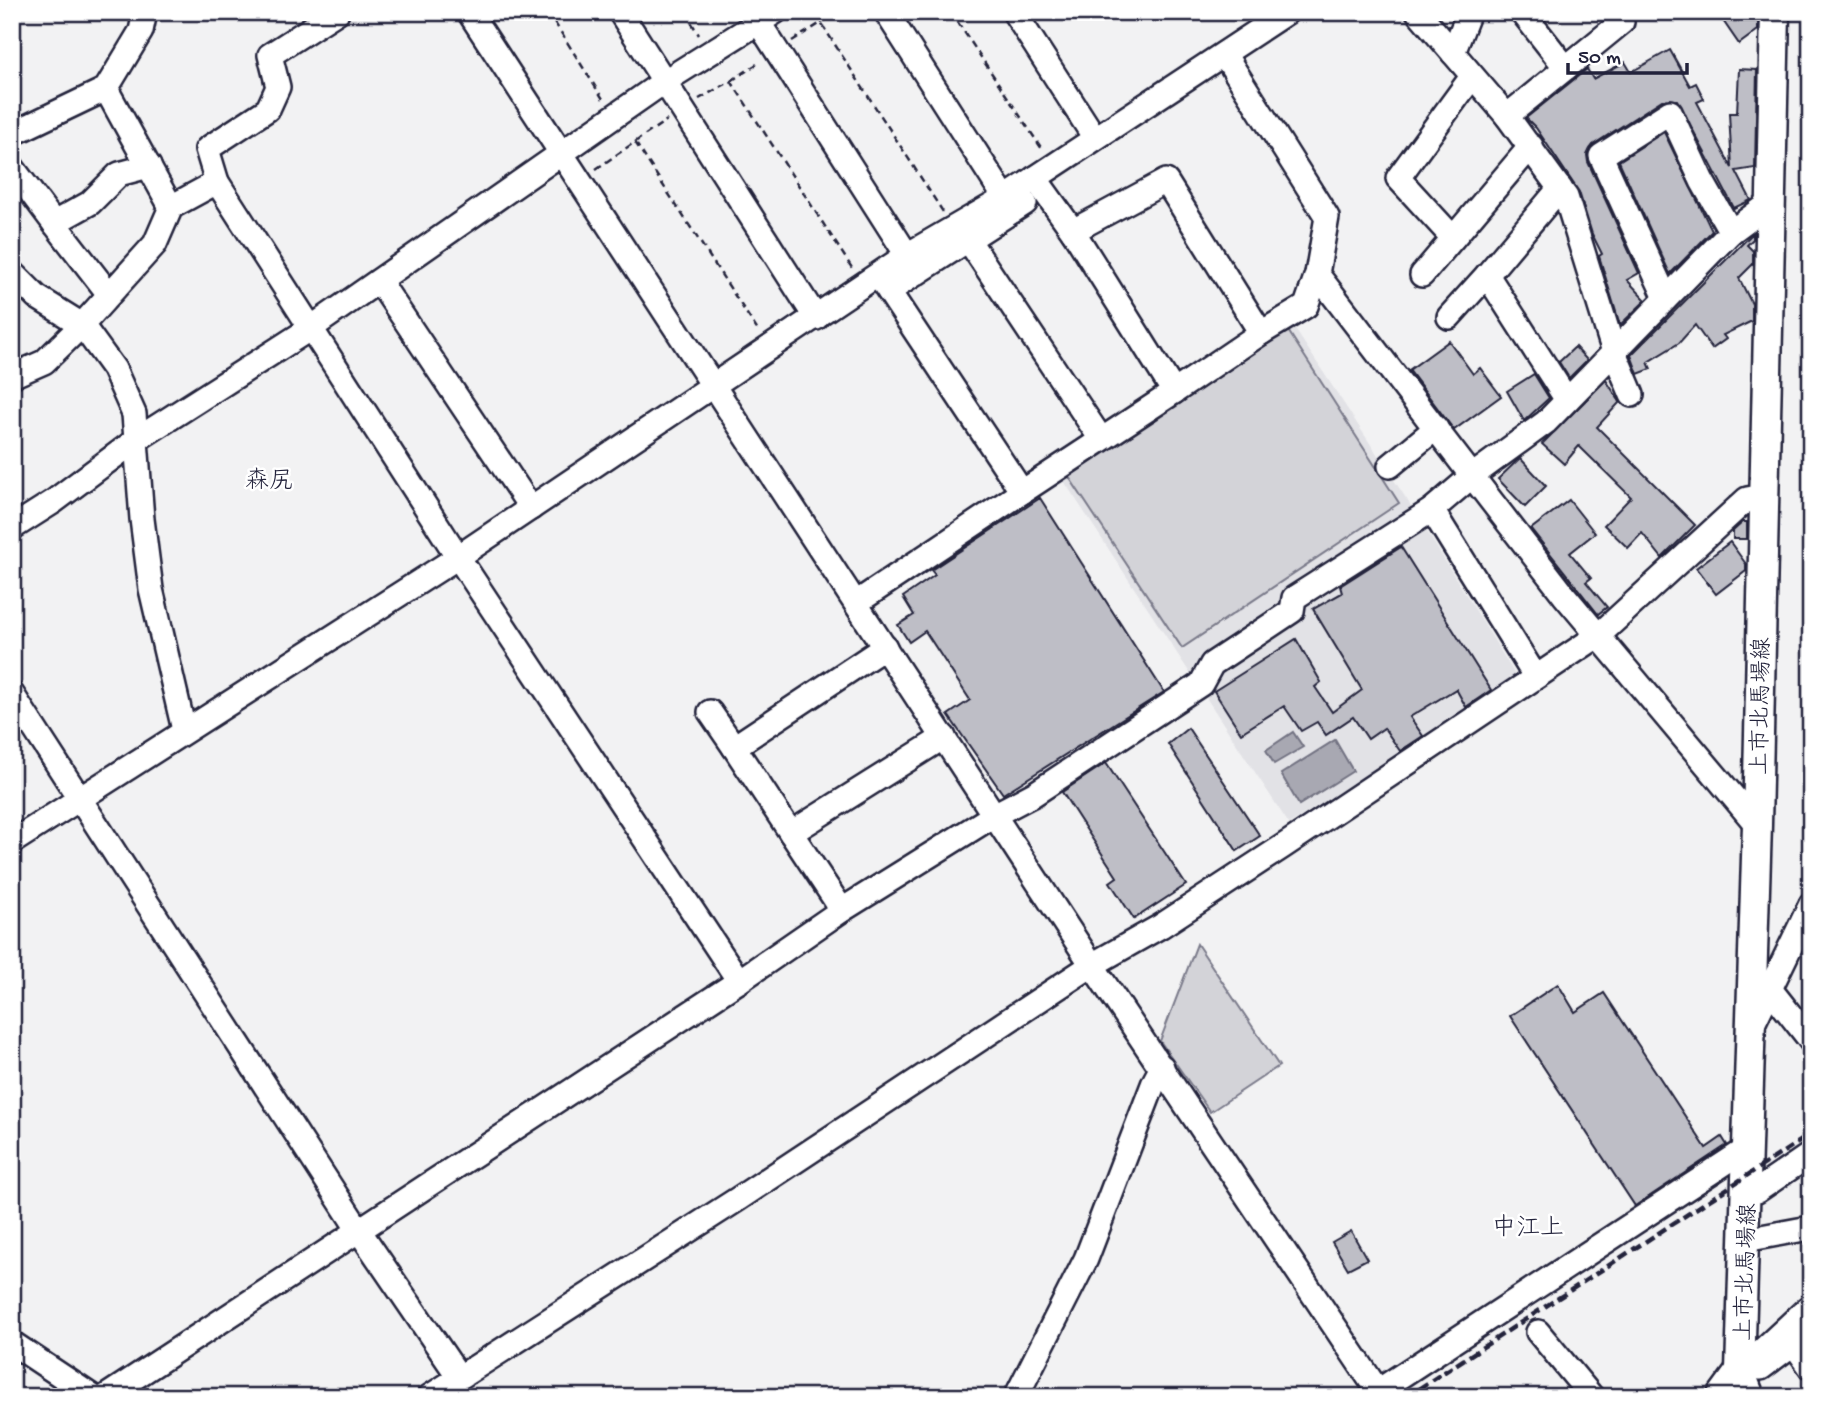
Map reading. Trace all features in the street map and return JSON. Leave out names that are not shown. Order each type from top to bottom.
[{"type":"main road","name":"上市北馬場線","points":[[1745,1384],[1749,1031],[1757,825],[1775,12]]},
{"type":"main road","points":[[1721,1397],[1745,1384]]},
{"type":"street","points":[[12,134],[106,89],[141,31],[145,12]]},
{"type":"street","points":[[337,12],[270,55],[278,87],[268,109],[207,149],[217,183],[458,557],[739,981]]},
{"type":"street","points":[[469,12],[996,814],[1092,965],[1380,1394],[1748,1148]]},
{"type":"street","points":[[620,12],[816,318]]},
{"type":"street","points":[[886,12],[1005,198]]},
{"type":"street","points":[[1014,12],[1102,132]]},
{"type":"street","points":[[12,842],[458,557],[816,318],[877,284],[1044,178],[1102,132],[1287,12]]},
{"type":"street","points":[[1418,12],[1471,78],[1507,116],[1566,197],[1614,352],[1632,395]]},
{"type":"street","points":[[1453,53],[1469,12]]},
{"type":"street","points":[[1522,12],[1566,68]]},
{"type":"street","points":[[1507,116],[1622,22],[1615,12]]},
{"type":"street","points":[[12,528],[54,502],[136,440],[311,328],[665,80],[762,16],[777,51],[907,255]]},
{"type":"street","points":[[856,603],[1261,333],[1306,306],[1317,274],[1327,217],[1224,54]]},
{"type":"street","points":[[1453,238],[1398,178],[1471,78]]},
{"type":"street","points":[[106,89],[171,207]]},
{"type":"street","points":[[1666,298],[1601,156],[1670,112],[1702,181],[1731,232]]},
{"type":"street","points":[[1422,275],[1531,146]]},
{"type":"street","points":[[54,223],[90,203],[119,174],[149,166]]},
{"type":"street","points":[[12,167],[109,294]]},
{"type":"street","points":[[877,284],[907,255],[961,231],[1005,198],[1044,178]]},
{"type":"street","points":[[1044,178],[1073,232],[1174,392]]},
{"type":"street","points":[[1073,232],[1166,181],[1261,333]]},
{"type":"street","points":[[12,376],[44,362],[82,325],[155,244],[171,207],[217,183]]},
{"type":"street","points":[[1449,317],[1560,188]]},
{"type":"street","points":[[105,1397],[739,981],[842,910],[996,814],[1034,794],[1201,684],[1212,664],[1292,611],[1294,598],[1432,510],[1546,422],[1731,232],[1770,203]]},
{"type":"street","points":[[961,231],[1101,439]]},
{"type":"street","points":[[12,272],[37,297],[82,325],[114,369],[134,414],[151,590],[184,730]]},
{"type":"street","points":[[1317,274],[1564,595],[1757,825]]},
{"type":"street","points":[[1487,275],[1567,400]]},
{"type":"street","points":[[379,281],[531,508]]},
{"type":"street","points":[[877,284],[1022,492]]},
{"type":"street","points":[[1390,466],[1436,428]]},
{"type":"street","points":[[429,1397],[738,1199],[1092,965],[1161,926],[1282,848],[1599,635],[1747,499],[1764,496]]},
{"type":"street","points":[[1432,510],[1535,676]]},
{"type":"street","points":[[734,747],[886,647]]},
{"type":"street","points":[[12,695],[358,1229],[459,1377]]},
{"type":"street","points":[[710,712],[842,910]]},
{"type":"street","points":[[791,834],[944,737]]},
{"type":"street","points":[[1749,1031],[1811,904]]},
{"type":"street","points":[[1770,989],[1811,1041]]},
{"type":"street","points":[[1016,1397],[1086,1259],[1162,1067]]},
{"type":"street","points":[[1746,1194],[1757,1191],[1811,1154]]},
{"type":"street","points":[[1745,1240],[1804,1229]]},
{"type":"street","points":[[1745,1384],[1811,1305]]},
{"type":"street","points":[[1538,1332],[1592,1397]]},
{"type":"street","points":[[1745,1384],[1754,1374],[1802,1338],[1811,1368]]},
{"type":"street","points":[[12,1343],[93,1397]]},
{"type":"path","points":[[548,12],[614,117]]},
{"type":"path","points":[[685,12],[710,52]]},
{"type":"path","points":[[578,181],[682,108],[731,81],[837,12]]},
{"type":"path","points":[[951,12],[1044,178]]},
{"type":"path","points":[[821,23],[961,231]]},
{"type":"path","points":[[731,81],[877,284]]},
{"type":"path","points":[[635,142],[770,349]]},
{"type":"shaded area","points":[[1291,323],[1415,512],[1518,679],[1289,824],[1060,475]]},
{"type":"shaded area","points":[[1287,329],[1399,503],[1182,648],[1069,477]]},
{"type":"shaded area","points":[[1293,732],[1303,747],[1274,764],[1266,750]]},
{"type":"shaded area","points":[[1335,740],[1353,771],[1299,805],[1281,774]]},
{"type":"shaded area","points":[[1197,944],[1279,1066],[1210,1112],[1160,1041]]},
{"type":"building","points":[[1717,12],[1758,12],[1758,30],[1739,44]]},
{"type":"building","points":[[1670,50],[1690,86],[1696,83],[1704,99],[1697,102],[1732,168],[1729,113],[1737,113],[1739,69],[1757,70],[1755,168],[1736,171],[1751,200],[1734,208],[1677,100],[1662,100],[1593,145],[1587,155],[1588,162],[1639,273],[1627,280],[1646,300],[1620,325],[1599,256],[1602,254],[1592,234],[1579,192],[1536,128],[1526,118],[1587,69],[1593,79],[1625,62],[1631,72]]},
{"type":"building","points":[[1664,132],[1712,231],[1670,274],[1619,161]]},
{"type":"building","points":[[1753,233],[1753,239],[1747,245],[1753,251],[1753,264],[1739,278],[1752,304],[1752,321],[1723,335],[1726,339],[1712,349],[1695,325],[1679,343],[1648,362],[1651,369],[1638,374],[1631,355]]},
{"type":"building","points":[[1449,341],[1473,374],[1480,368],[1501,396],[1454,430],[1409,370]]},
{"type":"building","points":[[1575,347],[1587,360],[1569,378],[1559,362]]},
{"type":"building","points":[[1534,374],[1549,398],[1524,421],[1507,391]]},
{"type":"building","points":[[1606,380],[1620,402],[1597,427],[1695,525],[1662,558],[1642,533],[1628,548],[1604,525],[1631,497],[1579,446],[1564,464],[1542,444]]},
{"type":"building","points":[[1520,458],[1546,486],[1525,507],[1498,479]]},
{"type":"building","points":[[1040,498],[1164,692],[1003,794],[948,715],[970,700],[925,631],[909,642],[898,625],[914,615],[903,597],[935,575],[931,570]]},
{"type":"building","points":[[1569,500],[1595,533],[1570,553],[1591,578],[1586,582],[1607,607],[1598,614],[1531,529]]},
{"type":"building","points":[[1743,522],[1747,522],[1747,539],[1733,539],[1733,531]]},
{"type":"building","points":[[1730,542],[1746,564],[1746,571],[1716,594],[1696,568]]},
{"type":"building","points":[[1401,547],[1491,690],[1466,707],[1456,689],[1410,717],[1423,736],[1400,751],[1384,728],[1368,739],[1353,717],[1326,735],[1317,722],[1301,731],[1284,706],[1241,733],[1214,691],[1296,639],[1321,682],[1315,687],[1332,712],[1362,690],[1313,609],[1342,593],[1340,586]]},
{"type":"building","points":[[1188,728],[1260,836],[1237,851],[1168,744]]},
{"type":"building","points":[[1106,763],[1186,885],[1134,919],[1110,882],[1117,877],[1062,792]]},
{"type":"building","points":[[1558,984],[1575,1012],[1604,993],[1706,1148],[1722,1137],[1727,1145],[1635,1206],[1510,1016]]},
{"type":"building","points":[[1351,1231],[1367,1259],[1348,1269],[1332,1242]]},
{"type":"railway","points":[[1406,1397],[1811,1134]]},
{"type":"district","name":"森尻","points":[[269,479]]},
{"type":"district","name":"中江上","points":[[1528,1226]]}]
